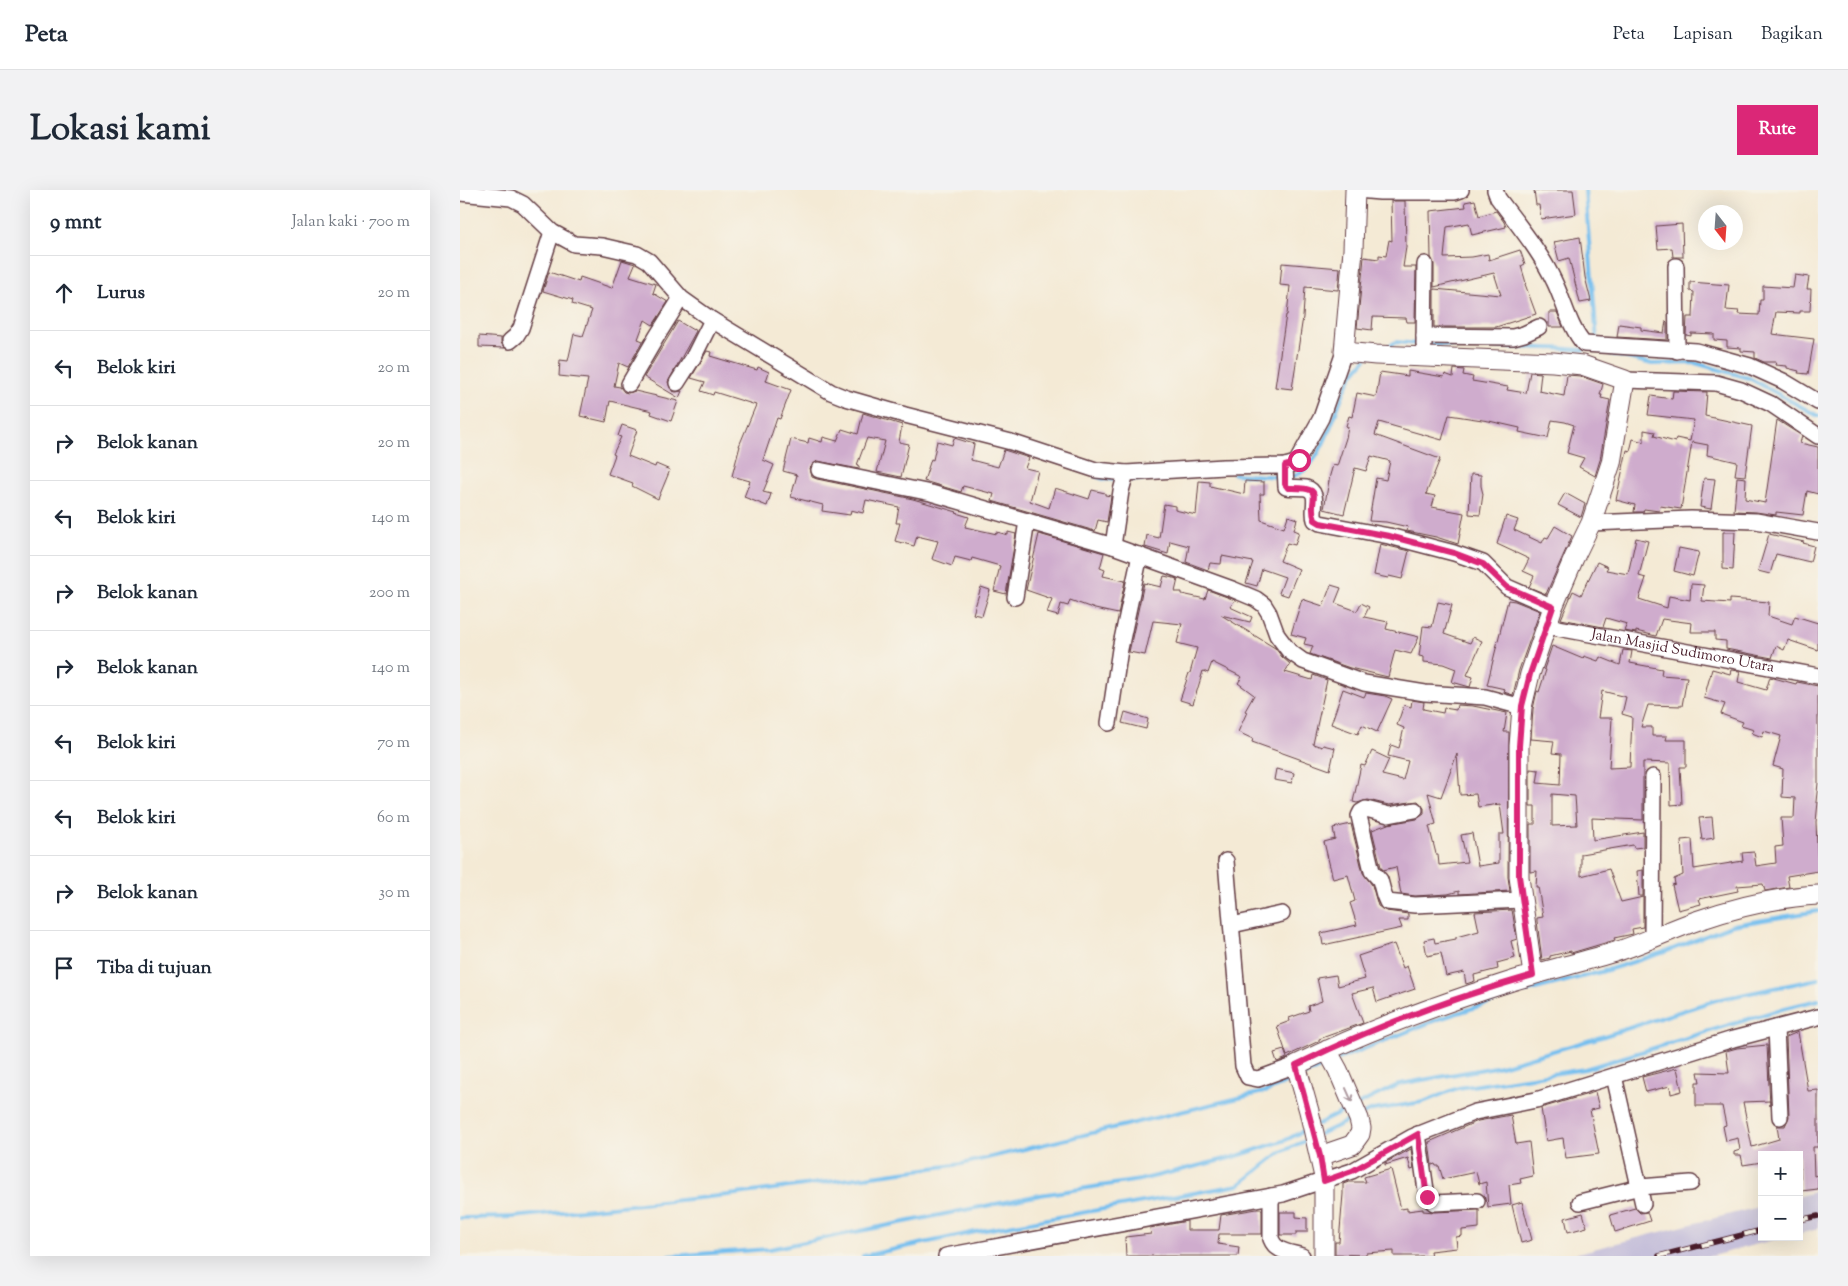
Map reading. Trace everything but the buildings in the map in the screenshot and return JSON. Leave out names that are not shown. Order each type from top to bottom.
[{"type":"street","points":[[1461,190],[1455,192],[1356,190],[1349,352],[1322,418],[1299,460],[1292,464],[1285,474],[1288,488],[1301,487],[1312,490],[1315,497],[1312,514],[1315,520],[1320,523],[1389,536],[1468,558],[1483,564],[1507,587],[1553,607]]},
{"type":"street","points":[[1495,190],[1498,198],[1538,253],[1554,281],[1570,320],[1586,351],[1625,380],[1716,383],[1741,390],[1771,404],[1818,436]]},
{"type":"street","points":[[460,193],[511,198],[524,204],[552,232],[574,244],[602,246],[637,254],[649,261],[681,298],[712,320],[831,392],[905,415],[1011,442],[1124,481],[1224,467],[1285,474]]},
{"type":"street","points":[[510,340],[516,336],[521,328],[552,232]]},
{"type":"street","points":[[1424,344],[1425,264]]},
{"type":"street","points":[[1676,266],[1677,350]]},
{"type":"street","points":[[629,384],[681,298]]},
{"type":"street","points":[[677,384],[693,358],[712,320]]},
{"type":"street","points":[[1349,352],[1376,354],[1424,344],[1512,337],[1539,327]]},
{"type":"street","points":[[1424,344],[1521,360],[1586,351],[1696,351],[1750,366],[1783,381],[1818,402]]},
{"type":"street","points":[[1533,975],[1521,900],[1518,830],[1519,746],[1522,706],[1530,674],[1546,626],[1590,523],[1610,463],[1625,380]]},
{"type":"street","points":[[819,470],[931,493],[1113,546],[1256,599],[1264,605],[1277,635],[1289,651],[1303,661],[1364,683],[1425,693],[1485,697],[1522,706]]},
{"type":"street","points":[[1113,546],[1124,481]]},
{"type":"street","points":[[1590,523],[1691,519],[1756,521],[1818,532]]},
{"type":"street","points":[[1015,597],[1027,522]]},
{"type":"street","points":[[1109,723],[1120,649],[1140,556]]},
{"type":"street","name":"Jalan Masjid Sudimoro Utara","points":[[1546,626],[1818,676]]},
{"type":"street","points":[[1652,939],[1653,777]]},
{"type":"street","points":[[1416,810],[1389,815],[1366,809],[1359,816],[1372,870],[1380,880],[1387,902],[1415,905],[1521,900]]},
{"type":"street","points":[[1226,861],[1243,1066],[1248,1077],[1258,1079],[1298,1069],[1422,1012],[1533,975],[1576,964],[1652,939],[1696,921],[1746,907],[1818,895]]},
{"type":"street","points":[[1232,925],[1282,914]]},
{"type":"street","points":[[946,1256],[1271,1196],[1352,1171],[1418,1134],[1475,1112],[1536,1100],[1733,1039],[1818,1017]]},
{"type":"street","points":[[1776,1028],[1780,1117]]},
{"type":"street","points":[[1320,1156],[1352,1145],[1360,1134],[1361,1128],[1359,1119],[1329,1054]]},
{"type":"street","points":[[1298,1069],[1324,1179],[1324,1256]]},
{"type":"street","points":[[1614,1076],[1643,1204]]},
{"type":"street","points":[[1418,1134],[1427,1197],[1434,1203],[1477,1201]]},
{"type":"street","points":[[1580,1202],[1640,1187],[1691,1183]]},
{"type":"street","points":[[1271,1196],[1271,1239],[1273,1245],[1277,1249],[1302,1256]]},
{"type":"shaded area","points":[[1818,1191],[1818,1229],[1803,1233],[1803,1196]]},
{"type":"shaded area","points":[[1758,1207],[1758,1241],[1770,1241],[1712,1256],[1566,1256]]},
{"type":"waterway","points":[[1585,190],[1597,342]]},
{"type":"waterway","points":[[1385,348],[1396,342],[1421,344]]},
{"type":"waterway","points":[[1428,344],[1583,350]]},
{"type":"waterway","points":[[1603,352],[1652,364],[1695,363],[1749,378],[1818,416]]},
{"type":"waterway","points":[[1289,477],[1301,473],[1320,451],[1345,389],[1366,359]]},
{"type":"waterway","points":[[1234,474],[1282,477]]},
{"type":"waterway","points":[[1095,476],[1103,479],[1120,480]]},
{"type":"waterway","points":[[1132,480],[1192,476]]},
{"type":"waterway","points":[[1339,1059],[1439,1019],[1520,993],[1601,972],[1665,952],[1733,925],[1818,911]]},
{"type":"waterway","points":[[1359,1104],[1400,1084],[1501,1066],[1601,1037],[1716,1000],[1818,979]]},
{"type":"waterway","points":[[1363,1114],[1373,1110],[1423,1102],[1458,1088],[1585,1069],[1785,1008],[1818,1000]]},
{"type":"waterway","points":[[1305,1075],[1328,1064]]},
{"type":"waterway","points":[[460,1218],[513,1217],[729,1195],[962,1164],[1268,1091],[1294,1079]]},
{"type":"waterway","points":[[1318,1124],[1348,1109]]},
{"type":"waterway","points":[[1320,1134],[1352,1119]]},
{"type":"waterway","points":[[669,1256],[770,1249],[1040,1195],[1140,1180],[1234,1157],[1286,1140],[1307,1129]]},
{"type":"waterway","points":[[863,1256],[985,1230],[1239,1185],[1281,1152],[1309,1139]]},
{"type":"railway","points":[[1803,1219],[1818,1216]]},
{"type":"railway","points":[[1659,1256],[1758,1231]]},
{"type":"route","points":[[1299,460],[1296,463],[1285,466],[1285,484],[1288,488],[1301,487],[1312,490],[1315,497],[1312,514],[1315,520],[1320,523],[1389,536],[1454,553],[1483,564],[1507,587],[1553,607],[1530,674],[1522,706],[1519,746],[1519,876],[1533,975],[1422,1012],[1327,1050],[1296,1065],[1320,1156],[1324,1181],[1352,1171],[1418,1134],[1427,1197]]}]
